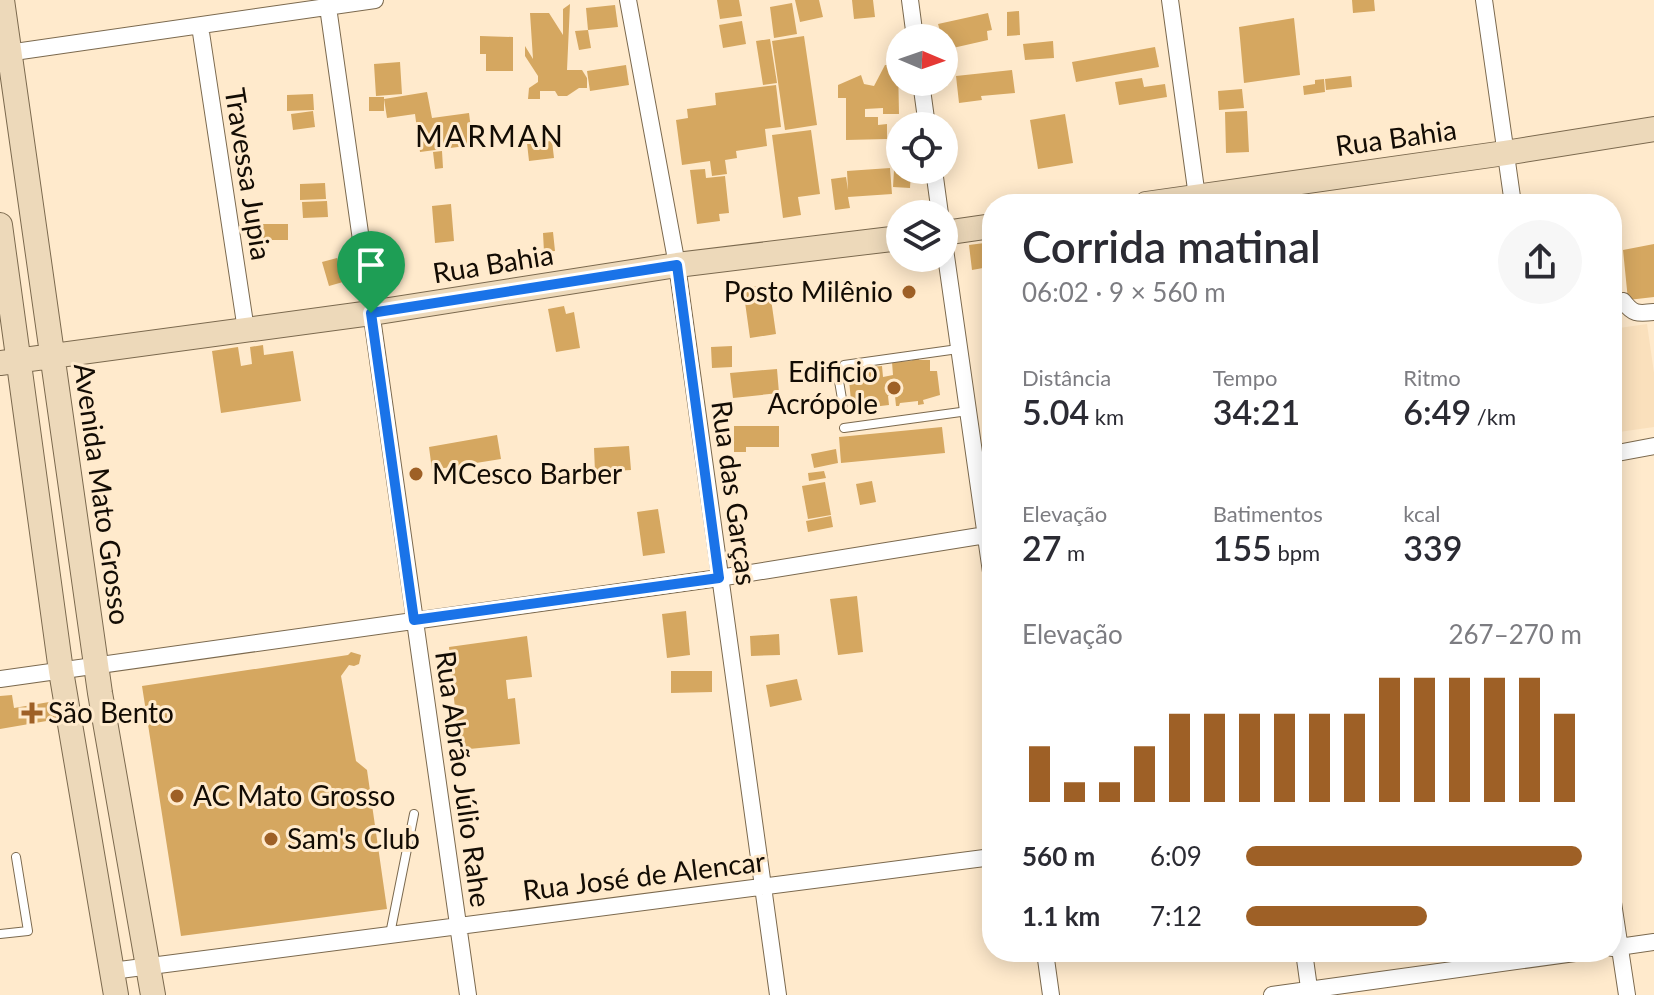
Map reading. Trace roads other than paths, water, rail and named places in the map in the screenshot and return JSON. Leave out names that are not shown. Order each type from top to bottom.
[{"type":"main road","name":"Avenida Mato Grosso","points":[[2,0],[5,54],[96,666],[153,995]]},
{"type":"main road","name":"Rua Bahia","points":[[1237,194],[1654,129]]},
{"type":"main road","points":[[0,225],[8,361],[114,983]]},
{"type":"main road","points":[[958,231],[982,227]]},
{"type":"main road","name":"Rua Bahia","points":[[8,361],[371,313],[677,265],[886,240]]},
{"type":"street","points":[[5,54],[200,26],[328,3],[375,0]]},
{"type":"street","name":"Rua das Garças","points":[[628,0],[677,265],[778,995]]},
{"type":"street","points":[[910,0],[913,24]]},
{"type":"street","points":[[1170,0],[1197,194]]},
{"type":"street","points":[[1484,0],[1511,194]]},
{"type":"street","name":"Rua Abrão Júlio Rahe","points":[[328,3],[468,995]]},
{"type":"street","name":"Travessa Jupia","points":[[200,26],[246,330]]},
{"type":"street","points":[[948,272],[982,493]]},
{"type":"street","points":[[1623,301],[1637,315],[1654,312]]},
{"type":"street","points":[[1622,452],[1654,446]]},
{"type":"street","points":[[0,679],[719,578],[982,535]]},
{"type":"street","name":"Rua José de Alencar","points":[[114,983],[149,965],[982,858]]},
{"type":"street","points":[[1622,946],[1654,942]]},
{"type":"street","points":[[1046,962],[1051,995]]},
{"type":"street","points":[[1306,962],[1310,992]]},
{"type":"street","points":[[1272,995],[1514,962]]},
{"type":"street","points":[[1619,962],[1627,995]]},
{"type":"lane","points":[[843,405],[839,381],[844,365],[959,349]]},
{"type":"lane","points":[[844,428],[968,411]]},
{"type":"lane","points":[[390,934],[414,814]]},
{"type":"lane","points":[[0,934],[28,931],[16,857]]},
{"type":"place","name":"Posto Milênio","points":[[909,292]]},
{"type":"place","name":"Edificio Acrópole","points":[[894,388]]},
{"type":"place","name":"MCesco Barber","points":[[416,474]]},
{"type":"place","name":"São Bento","points":[[32,713]]},
{"type":"place","name":"AC Mato Grosso","points":[[177,796]]},
{"type":"place","name":"Sam's Club","points":[[271,839]]},
{"type":"district","name":"MARMAN","points":[[490,137]]}]
